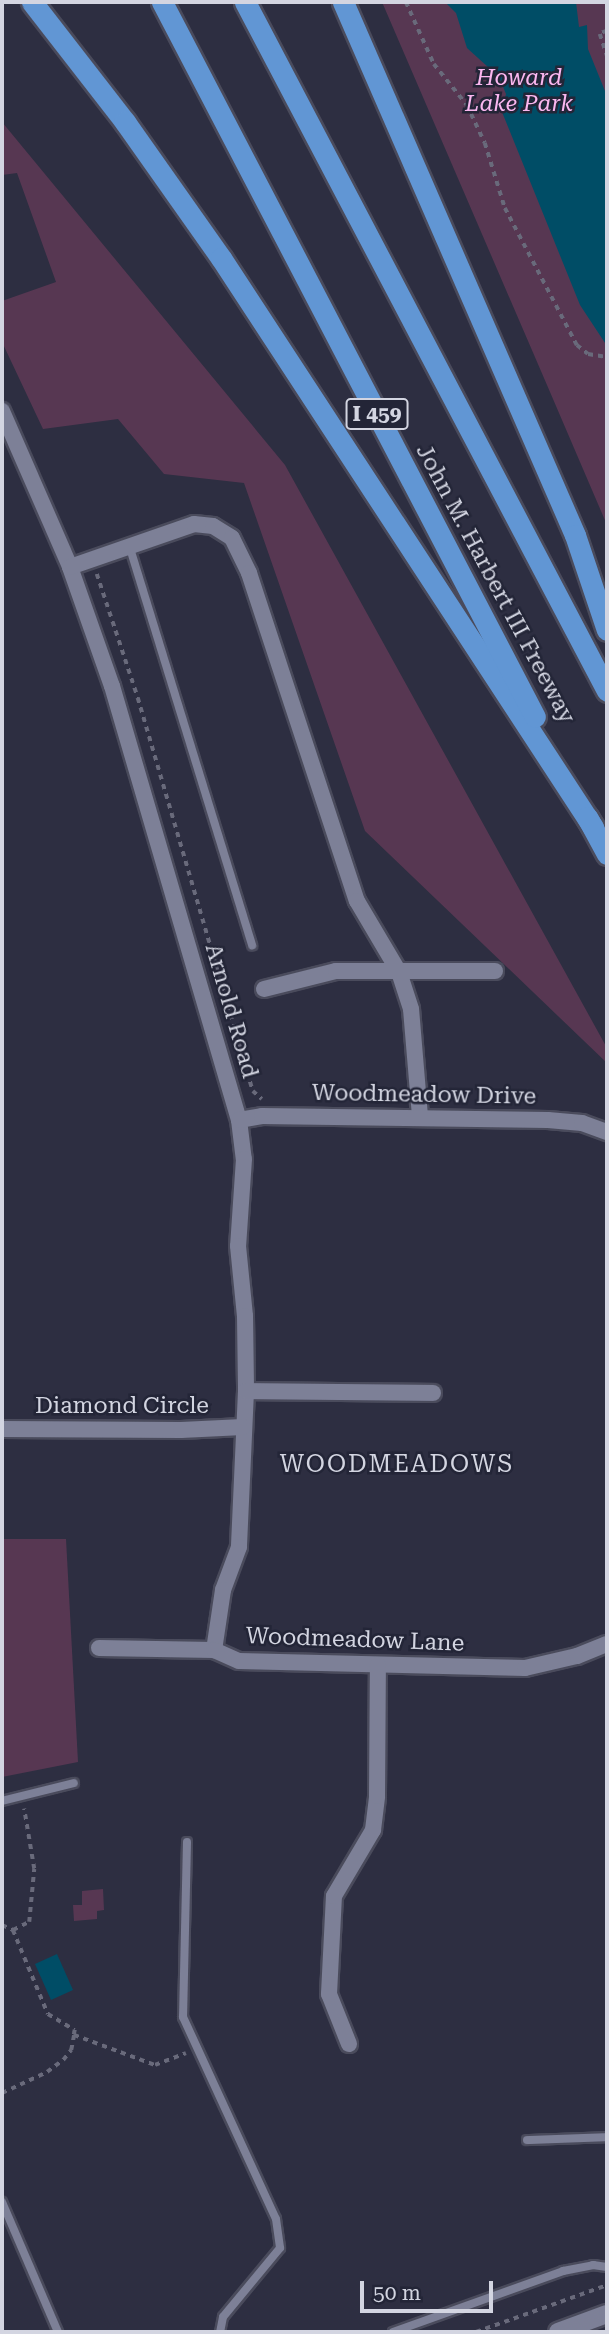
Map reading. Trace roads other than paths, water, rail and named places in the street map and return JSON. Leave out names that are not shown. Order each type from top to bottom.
[{"type":"highway","points":[[32,2],[125,122],[221,258],[593,827]]},
{"type":"highway","name":"John M. Harbert III Freeway","points":[[162,2],[607,854]]},
{"type":"highway","points":[[245,2],[607,691]]},
{"type":"highway","points":[[343,2],[575,535],[607,630]]},
{"type":"street","name":"Arnold Road","points":[[2,411],[70,567],[112,686],[239,1120],[244,1159],[238,1246],[245,1316],[246,1391],[239,1547],[223,1590],[214,1650]]},
{"type":"street","points":[[70,567],[194,524],[213,526],[232,538],[249,573],[357,901],[400,972],[411,1009],[421,1117]]},
{"type":"street","points":[[264,989],[335,971],[495,971]]},
{"type":"street","name":"Woodmeadow Drive","points":[[239,1120],[262,1116],[421,1117],[582,1123],[607,1132]]},
{"type":"street","points":[[246,1391],[433,1393]]},
{"type":"street","name":"Diamond Circle","points":[[2,1429],[181,1430],[243,1427]]},
{"type":"street","name":"Woodmeadow Lane","points":[[99,1648],[214,1650],[239,1661],[525,1668],[577,1656],[607,1644]]},
{"type":"street","points":[[349,2044],[329,1994],[334,1896],[373,1830],[377,1796],[379,1665]]},
{"type":"street","points":[[558,2332],[607,2314]]},
{"type":"lane","points":[[129,545],[252,946]]},
{"type":"lane","points":[[2,1801],[74,1783]]},
{"type":"lane","points":[[187,1842],[183,2017],[276,2219],[280,2248],[223,2317],[220,2332]]},
{"type":"lane","points":[[527,2140],[607,2137]]},
{"type":"lane","points":[[2,2202],[58,2332]]},
{"type":"lane","points":[[393,2332],[563,2271],[593,2265],[607,2267]]},
{"type":"water","points":[[445,2],[576,2],[579,27],[587,25],[588,49],[607,96],[607,346],[580,305],[502,112],[506,94],[499,77],[467,48],[456,13]]},
{"type":"water","points":[[57,1954],[73,1990],[51,2000],[35,1964]]},
{"type":"district","name":"WOODMEADOWS","points":[[397,1465]]},
{"type":"park label","name":"Howard Lake Park","points":[[519,91]]}]
